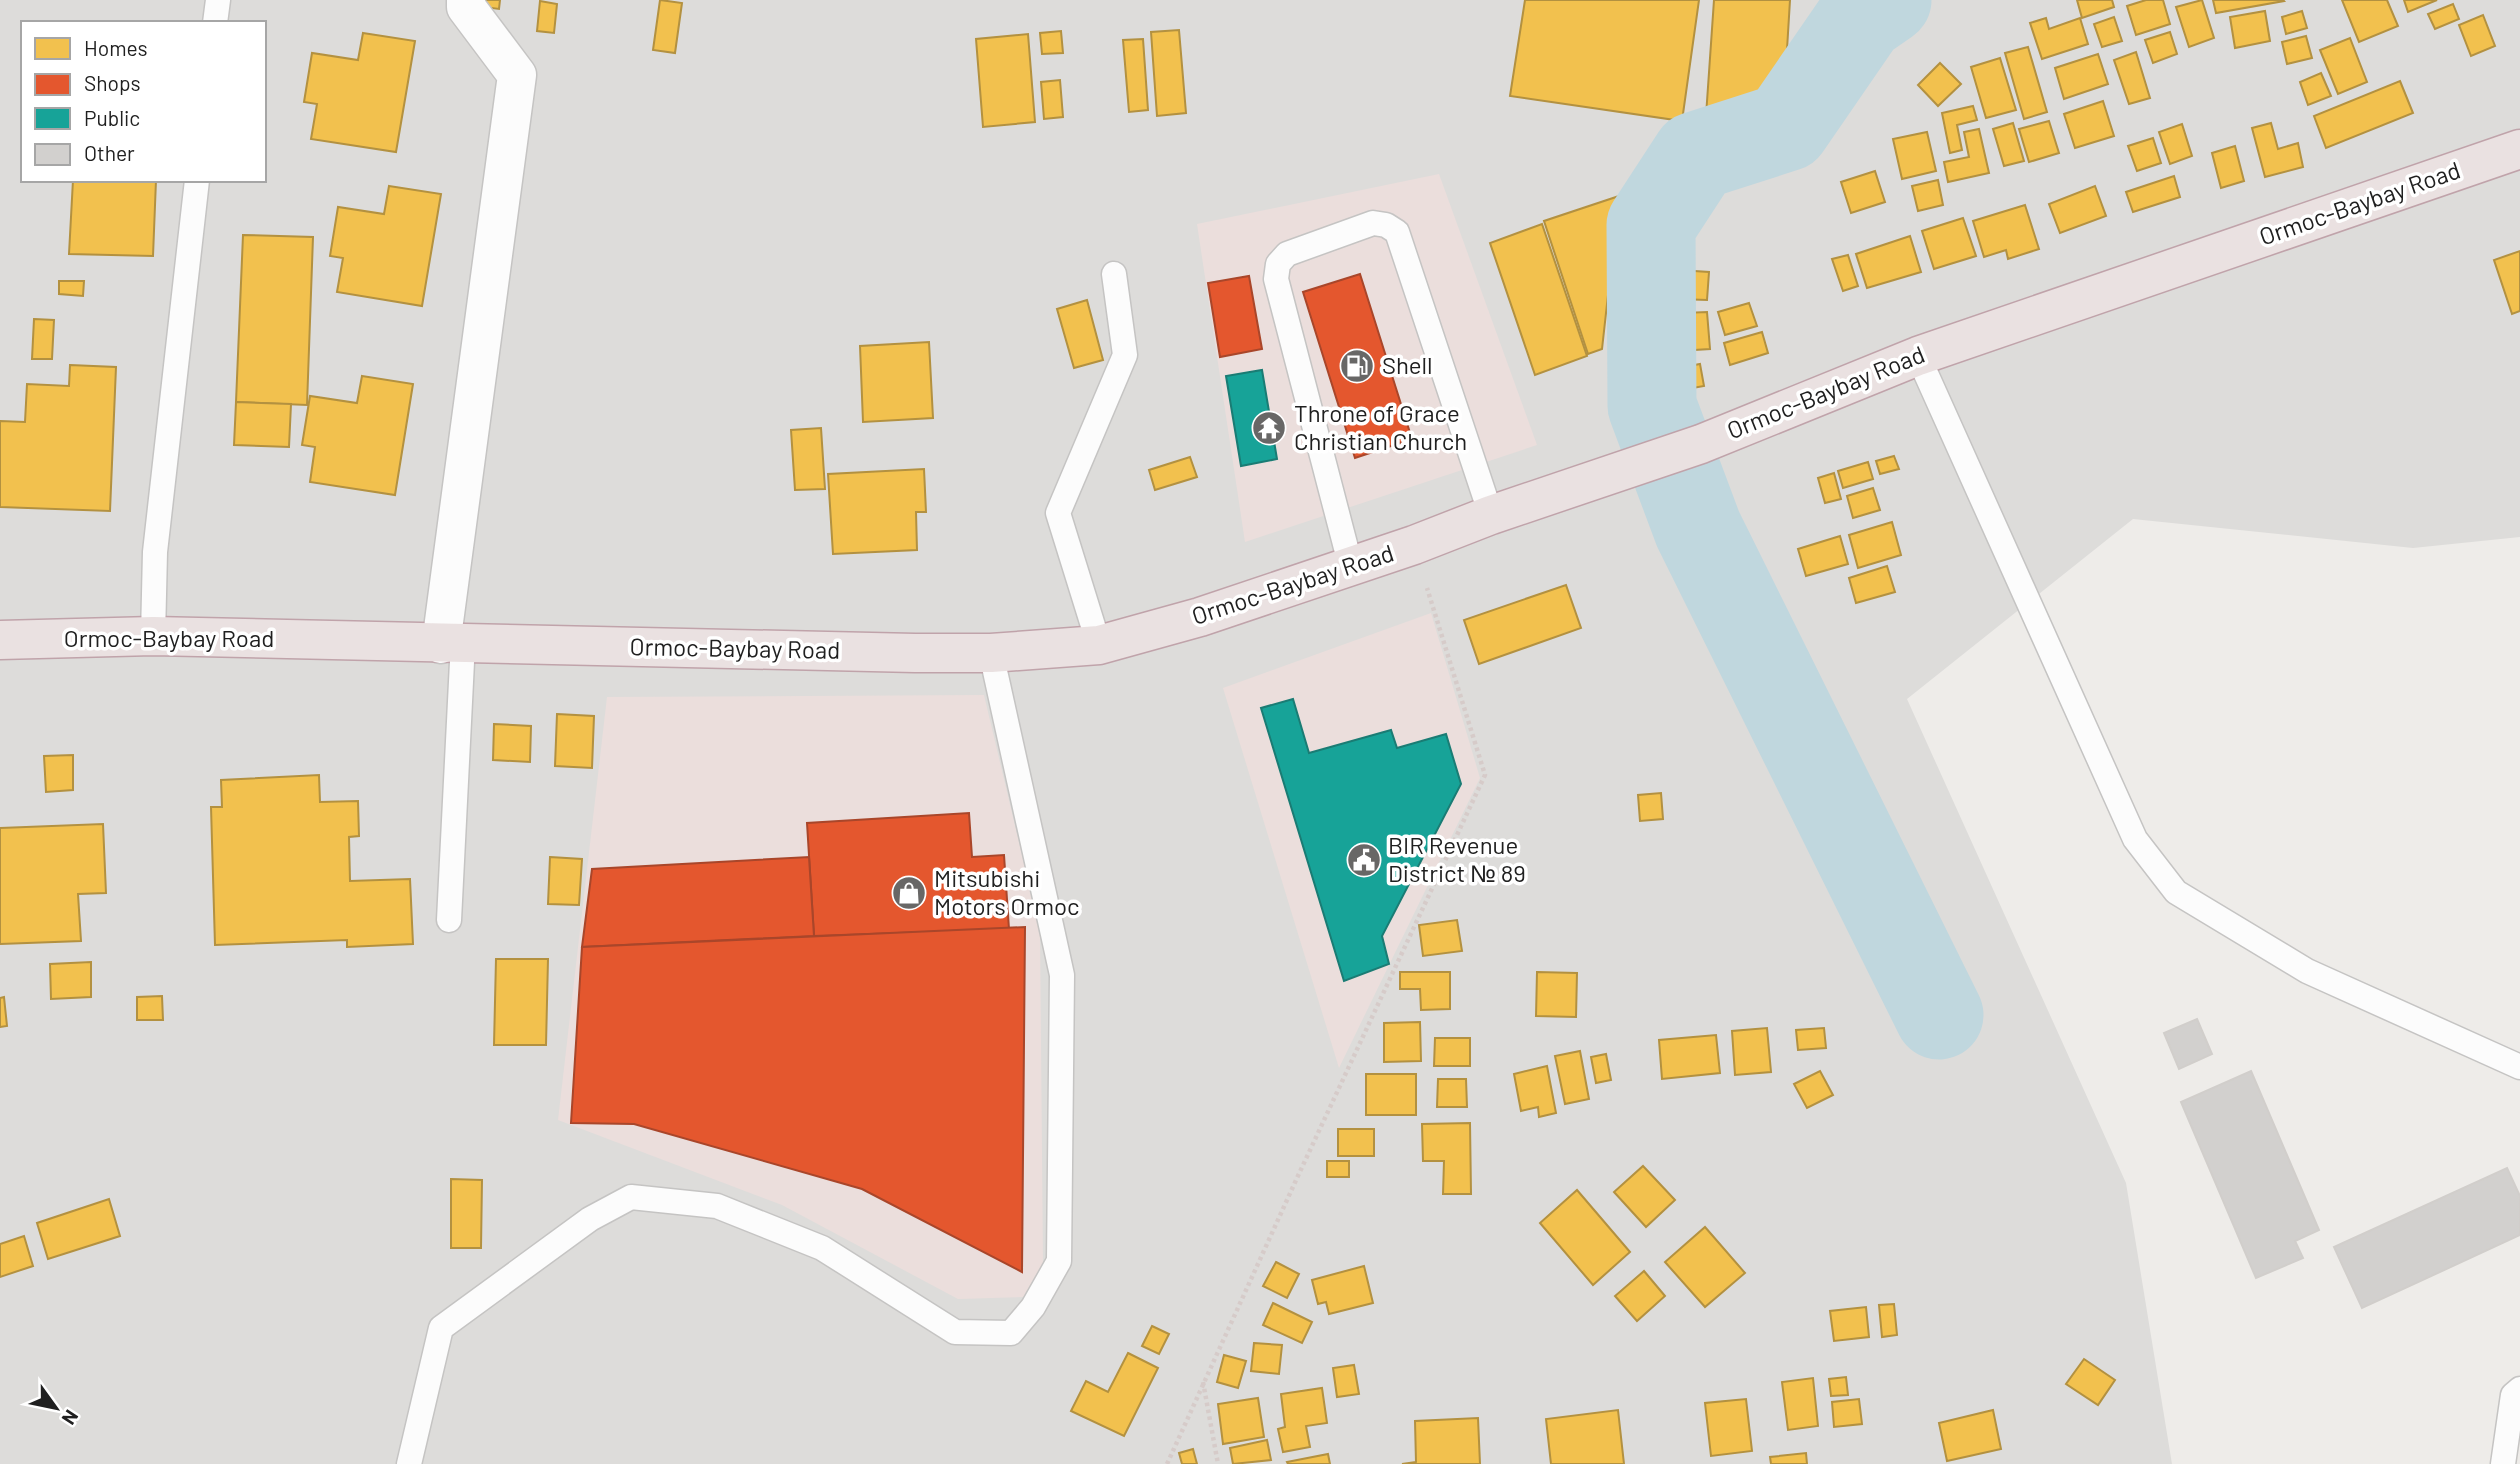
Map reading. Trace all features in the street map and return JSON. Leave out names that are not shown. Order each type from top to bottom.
[{"type":"highway","name":"Ormoc-Baybay Road","points":[[0,640],[153,636],[991,653],[1099,645],[1200,617],[1351,567],[1491,515],[1701,444],[1918,356],[2520,149]]},
{"type":"street","points":[[452,643],[517,75],[466,6],[466,0]]},
{"type":"lane","points":[[215,21],[218,0]]},
{"type":"lane","points":[[153,636],[155,552],[197,182]]},
{"type":"lane","points":[[1351,567],[1276,279],[1278,264],[1287,254],[1373,223],[1386,225],[1397,232],[1491,515]]},
{"type":"lane","points":[[1099,645],[1058,513],[1125,355],[1114,274]]},
{"type":"lane","points":[[1918,356],[2134,839],[2176,892],[2306,971],[2520,1067]]},
{"type":"lane","points":[[449,920],[452,643]]},
{"type":"lane","points":[[409,1464],[441,1328],[590,1219],[631,1197],[717,1206],[822,1248],[955,1332],[1011,1333],[1033,1307],[1059,1261],[1062,975],[991,653]]},
{"type":"lane","points":[[2504,1464],[2513,1395],[2520,1389]]},
{"type":"path","points":[[1167,1464],[1485,775],[1414,545]]},
{"type":"path","points":[[1203,1381],[1218,1464]]},
{"type":"shaded area","points":[[0,0],[2520,0],[2520,537],[2413,548],[2133,519],[1907,699],[2126,1183],[2172,1464],[0,1464]]},
{"type":"shaded area","points":[[1439,174],[1537,445],[1245,542],[1197,224]]},
{"type":"shaded area","points":[[1431,613],[1480,778],[1339,1068],[1223,688]]},
{"type":"shaded area","points":[[984,695],[1040,931],[1043,1264],[1025,1297],[958,1299],[782,1205],[558,1120],[607,697]]},
{"type":"pier","points":[[1690,411],[1711,476],[1652,495],[1631,431]]},
{"type":"building: Homes","points":[[469,0],[500,0],[499,9],[468,5]]},
{"type":"building: Homes","points":[[660,0],[682,3],[675,53],[653,50]]},
{"type":"building: Homes","points":[[1525,0],[1699,0],[1682,121],[1510,96]]},
{"type":"building: Homes","points":[[1714,0],[1790,0],[1784,99],[1763,119],[1706,116]]},
{"type":"building: Homes","points":[[2077,0],[2112,0],[2114,7],[2082,18]]},
{"type":"building: Homes","points":[[2146,0],[2163,0],[2170,24],[2136,35],[2127,6]]},
{"type":"building: Homes","points":[[2202,0],[2214,38],[2189,47],[2176,7]]},
{"type":"building: Homes","points":[[2213,0],[2283,0],[2284,1],[2216,13]]},
{"type":"building: Homes","points":[[2342,0],[2387,0],[2398,26],[2359,42]]},
{"type":"building: Homes","points":[[2404,0],[2437,0],[2408,12]]},
{"type":"building: Homes","points":[[540,1],[557,4],[554,33],[537,31]]},
{"type":"building: Homes","points":[[2453,4],[2459,19],[2435,29],[2428,14]]},
{"type":"building: Homes","points":[[2265,11],[2270,41],[2235,48],[2230,17]]},
{"type":"building: Homes","points":[[2302,11],[2307,28],[2286,34],[2282,17]]},
{"type":"building: Homes","points":[[2483,15],[2495,46],[2471,56],[2459,25]]},
{"type":"building: Homes","points":[[2114,17],[2122,41],[2102,47],[2094,24]]},
{"type":"building: Homes","points":[[2046,18],[2049,29],[2080,18],[2088,44],[2042,59],[2030,23]]},
{"type":"building: Homes","points":[[1179,30],[1186,113],[1157,116],[1151,32]]},
{"type":"building: Homes","points":[[1061,31],[1063,53],[1042,54],[1040,33]]},
{"type":"building: Homes","points":[[2170,32],[2177,54],[2153,63],[2145,40]]},
{"type":"building: Homes","points":[[363,33],[415,41],[396,152],[311,139],[317,104],[304,102],[312,53],[358,60]]},
{"type":"building: Homes","points":[[1028,34],[1035,122],[983,127],[976,39]]},
{"type":"building: Homes","points":[[2306,36],[2312,58],[2287,64],[2282,42]]},
{"type":"building: Homes","points":[[2350,38],[2367,82],[2338,94],[2320,50]]},
{"type":"building: Homes","points":[[1143,39],[1148,110],[1129,112],[1123,40]]},
{"type":"building: Homes","points":[[2028,47],[2047,112],[2024,119],[2005,53]]},
{"type":"building: Homes","points":[[2136,52],[2150,98],[2129,104],[2114,60]]},
{"type":"building: Homes","points":[[2098,54],[2108,84],[2064,99],[2055,68]]},
{"type":"building: Homes","points":[[2000,58],[2016,110],[1986,118],[1971,67]]},
{"type":"building: Homes","points":[[1940,63],[1961,84],[1938,106],[1918,85]]},
{"type":"building: Homes","points":[[2321,73],[2331,96],[2308,105],[2300,82]]},
{"type":"building: Homes","points":[[1060,80],[1063,117],[1044,119],[1041,82]]},
{"type":"building: Homes","points":[[2400,81],[2413,113],[2326,148],[2314,116]]},
{"type":"building: Homes","points":[[2103,101],[2114,136],[2075,148],[2064,114]]},
{"type":"building: Homes","points":[[1973,106],[1977,120],[1957,125],[1962,150],[1950,153],[1942,113]]},
{"type":"building: Homes","points":[[2049,121],[2059,153],[2029,162],[2019,129]]},
{"type":"building: Homes","points":[[2013,123],[2024,161],[2004,166],[1993,129]]},
{"type":"building: Homes","points":[[2271,123],[2278,149],[2298,143],[2303,167],[2265,177],[2252,128]]},
{"type":"building: Homes","points":[[2182,124],[2192,156],[2170,164],[2159,132]]},
{"type":"building: Homes","points":[[1979,129],[1989,173],[1948,182],[1944,162],[1969,157],[1964,132]]},
{"type":"building: Homes","points":[[1927,132],[1936,171],[1902,179],[1893,139]]},
{"type":"building: Homes","points":[[2153,138],[2161,163],[2137,171],[2128,146]]},
{"type":"building: Homes","points":[[2235,146],[2244,181],[2221,188],[2212,153]]},
{"type":"building: Homes","points":[[1875,171],[1885,202],[1851,213],[1841,182]]},
{"type":"building: Homes","points":[[2174,176],[2180,197],[2133,212],[2126,192]]},
{"type":"building: Homes","points":[[1938,180],[1943,205],[1918,211],[1912,186]]},
{"type":"building: Homes","points":[[73,182],[156,182],[153,256],[69,254]]},
{"type":"building: Homes","points":[[389,186],[441,194],[422,306],[337,292],[343,258],[330,256],[338,207],[384,214]]},
{"type":"building: Homes","points":[[2095,186],[2106,216],[2060,233],[2049,204]]},
{"type":"building: Homes","points":[[1619,196],[1602,349],[1588,354],[1544,221]]},
{"type":"building: Homes","points":[[2025,205],[2039,249],[2008,259],[2006,250],[1984,257],[1973,221]]},
{"type":"building: Homes","points":[[1963,218],[1976,256],[1934,269],[1922,231]]},
{"type":"building: Homes","points":[[1542,224],[1587,356],[1535,375],[1490,243]]},
{"type":"building: Homes","points":[[243,235],[313,237],[307,405],[236,402]]},
{"type":"building: Homes","points":[[1910,236],[1921,272],[1867,288],[1856,254]]},
{"type":"building: Homes","points":[[2520,251],[2520,311],[2512,314],[2494,260]]},
{"type":"building: Homes","points":[[1848,255],[1858,286],[1843,291],[1832,259]]},
{"type":"building: Homes","points":[[1679,270],[1709,272],[1707,300],[1678,299]]},
{"type":"building: Homes","points":[[59,281],[84,281],[83,296],[59,294]]},
{"type":"building: Homes","points":[[1087,300],[1103,360],[1074,368],[1057,309]]},
{"type":"building: Homes","points":[[1749,303],[1757,326],[1725,335],[1718,312]]},
{"type":"building: Homes","points":[[1707,312],[1710,349],[1662,352],[1660,314]]},
{"type":"building: Homes","points":[[34,319],[54,320],[52,359],[32,359]]},
{"type":"building: Homes","points":[[1762,332],[1768,353],[1730,365],[1724,343]]},
{"type":"building: Homes","points":[[929,342],[933,418],[863,422],[860,346]]},
{"type":"building: Homes","points":[[1700,364],[1704,386],[1670,392],[1667,370]]},
{"type":"building: Homes","points":[[70,365],[116,367],[110,511],[0,507],[0,421],[25,422],[27,384],[69,386]]},
{"type":"building: Homes","points":[[362,376],[413,384],[395,495],[310,482],[315,447],[302,445],[310,396],[357,403]]},
{"type":"building: Homes","points":[[236,402],[291,404],[289,447],[234,445]]},
{"type":"building: Homes","points":[[821,428],[825,489],[795,490],[791,430]]},
{"type":"building: Homes","points":[[1894,456],[1899,469],[1880,474],[1876,461]]},
{"type":"building: Homes","points":[[1190,457],[1197,477],[1155,490],[1149,470]]},
{"type":"building: Homes","points":[[1868,462],[1873,479],[1843,488],[1838,471]]},
{"type":"building: Homes","points":[[924,469],[926,512],[916,512],[917,550],[833,554],[828,474]]},
{"type":"building: Homes","points":[[1834,473],[1841,499],[1825,503],[1818,478]]},
{"type":"building: Homes","points":[[1873,488],[1880,510],[1853,518],[1847,496]]},
{"type":"building: Homes","points":[[1892,522],[1901,555],[1858,568],[1849,535]]},
{"type":"building: Homes","points":[[1840,536],[1848,564],[1806,576],[1798,549]]},
{"type":"building: Homes","points":[[1887,566],[1895,592],[1856,603],[1849,578]]},
{"type":"building: Homes","points":[[1566,585],[1581,628],[1479,664],[1464,620]]},
{"type":"building: Homes","points":[[557,714],[594,716],[592,768],[555,766]]},
{"type":"building: Homes","points":[[494,724],[531,726],[530,762],[493,760]]},
{"type":"building: Homes","points":[[73,755],[73,790],[46,792],[44,756]]},
{"type":"building: Homes","points":[[319,775],[320,802],[358,801],[359,836],[349,837],[350,881],[410,879],[413,944],[347,947],[347,940],[215,945],[211,807],[222,807],[221,780]]},
{"type":"building: Homes","points":[[1661,793],[1663,819],[1640,821],[1638,795]]},
{"type":"building: Homes","points":[[103,824],[106,893],[78,894],[81,941],[0,944],[0,828]]},
{"type":"building: Homes","points":[[550,857],[582,859],[579,905],[548,904]]},
{"type":"building: Homes","points":[[1457,920],[1462,951],[1423,956],[1419,925]]},
{"type":"building: Homes","points":[[496,959],[548,959],[546,1045],[494,1045]]},
{"type":"building: Homes","points":[[91,962],[91,997],[51,999],[50,964]]},
{"type":"building: Homes","points":[[1400,972],[1450,972],[1450,1009],[1421,1010],[1420,989],[1400,989]]},
{"type":"building: Homes","points":[[1537,972],[1577,973],[1576,1017],[1536,1016]]},
{"type":"building: Homes","points":[[162,996],[163,1020],[137,1020],[137,997]]},
{"type":"building: Homes","points":[[4,997],[7,1026],[0,1027],[0,998]]},
{"type":"building: Homes","points":[[1420,1022],[1421,1061],[1384,1062],[1384,1023]]},
{"type":"building: Homes","points":[[1767,1028],[1771,1072],[1735,1075],[1732,1031]]},
{"type":"building: Homes","points":[[1824,1028],[1826,1048],[1798,1050],[1796,1030]]},
{"type":"building: Homes","points":[[1716,1035],[1720,1073],[1662,1079],[1659,1040]]},
{"type":"building: Homes","points":[[1435,1038],[1470,1038],[1470,1066],[1434,1066]]},
{"type":"building: Homes","points":[[1580,1051],[1589,1099],[1565,1104],[1555,1056]]},
{"type":"building: Homes","points":[[1606,1054],[1611,1080],[1596,1083],[1591,1057]]},
{"type":"building: Homes","points":[[1547,1066],[1556,1113],[1539,1117],[1538,1107],[1521,1111],[1514,1074]]},
{"type":"building: Homes","points":[[1820,1071],[1833,1095],[1807,1108],[1794,1084]]},
{"type":"building: Homes","points":[[1366,1074],[1416,1074],[1416,1115],[1366,1115]]},
{"type":"building: Homes","points":[[1438,1079],[1466,1079],[1467,1107],[1437,1107]]},
{"type":"building: Homes","points":[[1470,1123],[1471,1194],[1443,1194],[1444,1161],[1423,1161],[1422,1124]]},
{"type":"building: Homes","points":[[1338,1129],[1374,1129],[1374,1156],[1338,1156]]},
{"type":"building: Homes","points":[[1327,1161],[1349,1161],[1349,1177],[1327,1177]]},
{"type":"building: Homes","points":[[1643,1166],[1675,1200],[1646,1227],[1614,1192]]},
{"type":"building: Homes","points":[[451,1179],[482,1180],[481,1248],[451,1248]]},
{"type":"building: Homes","points":[[1577,1190],[1630,1252],[1593,1285],[1540,1223]]},
{"type":"building: Homes","points":[[109,1199],[120,1236],[48,1259],[37,1223]]},
{"type":"building: Homes","points":[[1705,1227],[1745,1273],[1705,1307],[1665,1262]]},
{"type":"building: Homes","points":[[24,1236],[33,1266],[0,1277],[0,1244]]},
{"type":"building: Homes","points":[[1276,1262],[1299,1274],[1287,1298],[1263,1286]]},
{"type":"building: Homes","points":[[1364,1266],[1373,1303],[1329,1314],[1326,1302],[1318,1304],[1312,1280]]},
{"type":"building: Homes","points":[[1644,1271],[1665,1296],[1637,1321],[1615,1296]]},
{"type":"building: Homes","points":[[1273,1303],[1312,1322],[1302,1343],[1263,1325]]},
{"type":"building: Homes","points":[[1894,1304],[1897,1335],[1882,1337],[1879,1305]]},
{"type":"building: Homes","points":[[1866,1307],[1869,1337],[1834,1341],[1830,1311]]},
{"type":"building: Homes","points":[[1152,1326],[1169,1334],[1159,1354],[1142,1346]]},
{"type":"building: Homes","points":[[1254,1343],[1282,1345],[1279,1374],[1251,1371]]},
{"type":"building: Homes","points":[[1128,1353],[1158,1368],[1124,1436],[1071,1411],[1086,1381],[1108,1392]]},
{"type":"building: Homes","points":[[1224,1355],[1246,1361],[1238,1388],[1217,1382]]},
{"type":"building: Homes","points":[[2084,1359],[2115,1380],[2098,1405],[2066,1384]]},
{"type":"building: Homes","points":[[1354,1365],[1359,1394],[1337,1397],[1333,1368]]},
{"type":"building: Homes","points":[[1846,1377],[1848,1395],[1831,1396],[1829,1379]]},
{"type":"building: Homes","points":[[1813,1378],[1818,1426],[1788,1430],[1782,1382]]},
{"type":"building: Homes","points":[[1322,1388],[1327,1423],[1306,1426],[1310,1447],[1283,1452],[1278,1429],[1285,1427],[1281,1394]]},
{"type":"building: Homes","points":[[1258,1398],[1264,1437],[1223,1444],[1218,1404]]},
{"type":"building: Homes","points":[[1746,1399],[1752,1451],[1711,1456],[1705,1403]]},
{"type":"building: Homes","points":[[1859,1399],[1862,1424],[1834,1427],[1832,1402]]},
{"type":"building: Homes","points":[[1618,1410],[1624,1464],[1551,1464],[1546,1419]]},
{"type":"building: Homes","points":[[1993,1410],[2001,1449],[1947,1461],[1939,1423]]},
{"type":"building: Homes","points":[[1478,1418],[1480,1464],[1402,1464],[1416,1462],[1415,1421]]},
{"type":"building: Homes","points":[[1267,1440],[1271,1460],[1233,1464],[1230,1448]]},
{"type":"building: Homes","points":[[1193,1449],[1197,1464],[1182,1464],[1179,1453]]},
{"type":"building: Homes","points":[[1806,1453],[1807,1464],[1771,1464],[1770,1457]]},
{"type":"building: Homes","points":[[1328,1454],[1330,1464],[1287,1462]]},
{"type":"building: Shops","name":"Shell","points":[[1360,274],[1412,439],[1355,458],[1303,292]]},
{"type":"building: Shops","points":[[1249,276],[1262,349],[1220,357],[1208,283]]},
{"type":"building: Shops","name":"Mitsubishi Motors Ormoc","points":[[969,813],[972,857],[1004,855],[1009,929],[814,936],[807,823]]},
{"type":"building: Shops","points":[[809,857],[814,936],[582,947],[592,869]]},
{"type":"building: Shops","points":[[1025,927],[1022,1272],[862,1189],[634,1124],[571,1123],[582,947]]},
{"type":"building: Public","points":[[1262,370],[1277,459],[1241,466],[1226,376]]},
{"type":"building: Public","name":"BIR Revenue District № 89","points":[[1293,699],[1309,753],[1391,730],[1397,748],[1446,734],[1461,784],[1382,936],[1389,964],[1344,981],[1261,708]]},
{"type":"building: Other","points":[[2197,1019],[2212,1054],[2179,1069],[2164,1033]]},
{"type":"building: Other","points":[[2251,1071],[2319,1230],[2295,1241],[2303,1258],[2256,1278],[2181,1102]]},
{"type":"building: Other","points":[[2507,1168],[2520,1196],[2520,1235],[2362,1308],[2334,1247]]},
{"type":"waterway","points":[[1887,0],[1861,18],[1786,127],[1696,156],[1651,225],[1652,406],[1698,529],[1939,1015]]},
{"type":"place","name":"Shell","points":[[1357,366]]},
{"type":"place","name":"Throne of Grace Christian Church","points":[[1269,428]]},
{"type":"place","name":"BIR Revenue District № 89","points":[[1364,860]]},
{"type":"place","name":"Mitsubishi Motors Ormoc","points":[[909,893]]}]
